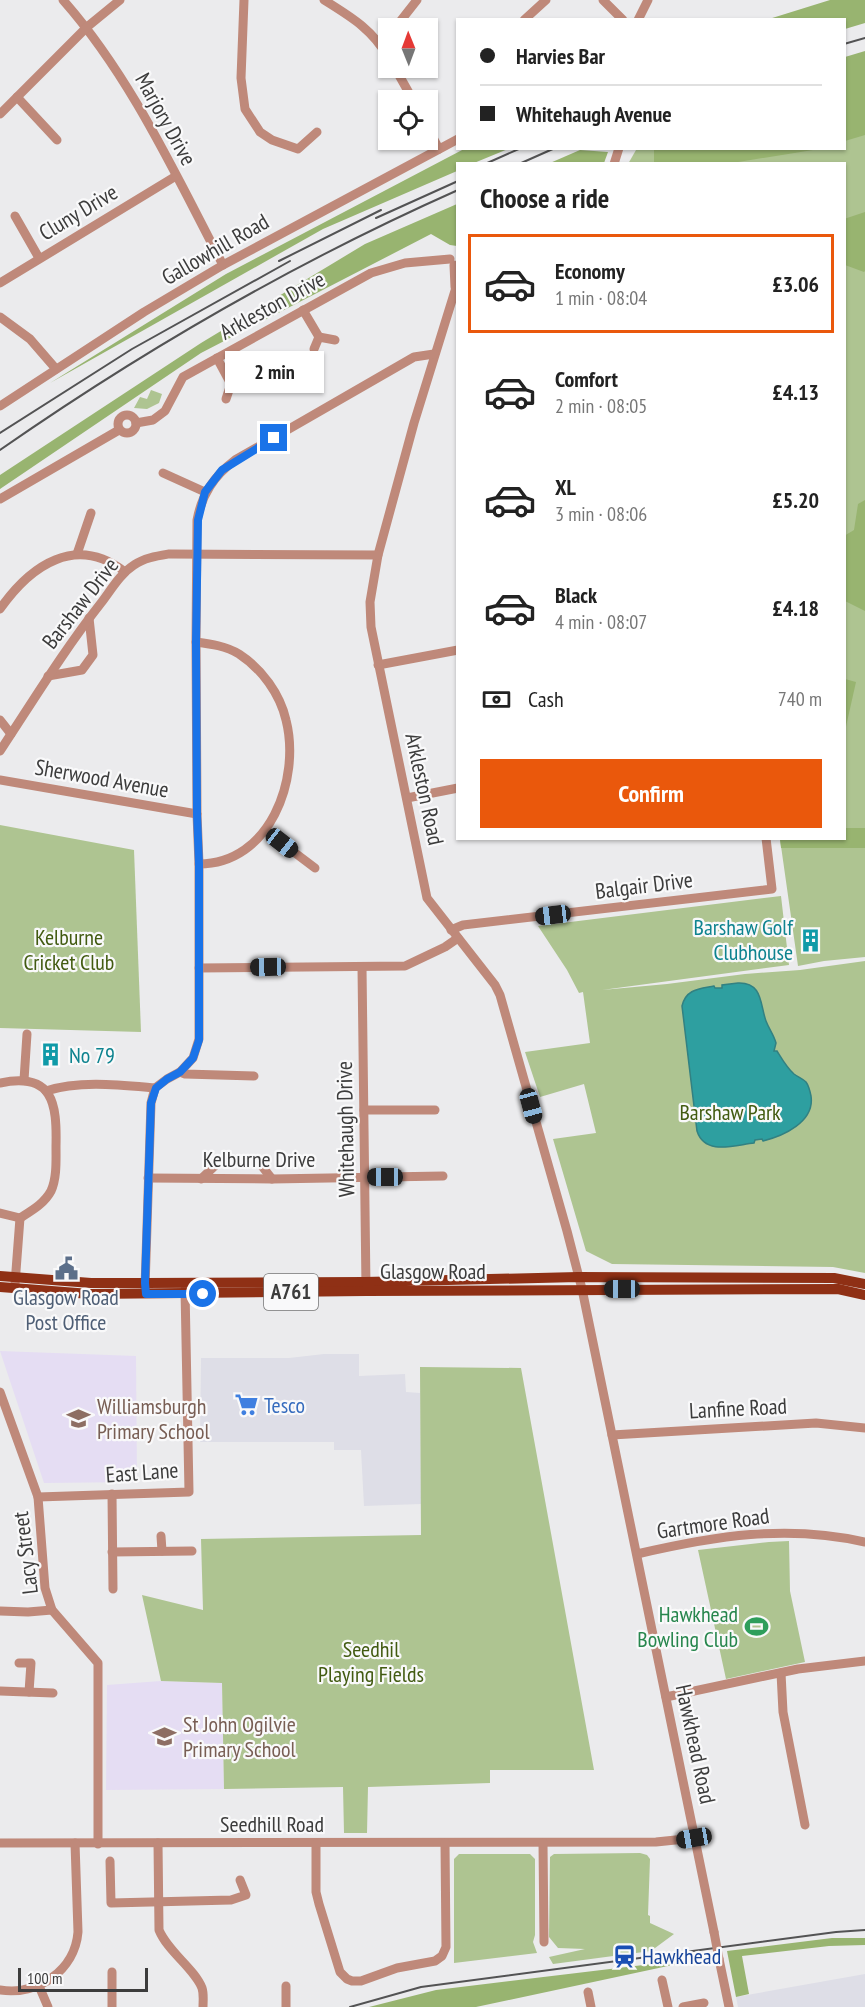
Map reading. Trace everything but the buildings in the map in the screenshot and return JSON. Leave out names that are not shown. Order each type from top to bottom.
[{"type":"main road","name":"Glasgow Road","points":[[0,1276],[15,1283],[90,1294],[146,1289],[366,1286],[579,1277],[834,1278],[865,1284]]},
{"type":"main road","name":"Glasgow Road","points":[[0,1287],[15,1283]]},
{"type":"main road","name":"Glasgow Road","points":[[366,1286],[838,1289],[865,1295]]},
{"type":"street","name":"Marjory Drive","points":[[63,0],[87,27],[118,72],[222,265]]},
{"type":"street","points":[[0,114],[87,27],[120,0]]},
{"type":"street","points":[[244,0],[241,78],[245,109],[260,132],[272,140],[298,149],[317,132]]},
{"type":"street","points":[[324,0],[364,25],[378,41]]},
{"type":"street","points":[[403,18],[417,0]]},
{"type":"street","points":[[526,18],[546,0]]},
{"type":"street","points":[[603,0],[620,18]]},
{"type":"street","points":[[639,18],[648,0]]},
{"type":"street","points":[[17,97],[57,140]]},
{"type":"street","name":"Gallowhill Road","points":[[0,406],[222,265],[456,140]]},
{"type":"street","name":"Cluny Drive","points":[[0,283],[176,176]]},
{"type":"street","points":[[15,216],[39,258]]},
{"type":"street","name":"Arkleston Road","points":[[455,260],[456,284],[378,555],[370,602],[371,627],[427,898],[495,985],[503,1005],[579,1277]]},
{"type":"street","name":"Arkleston Drive","points":[[136,423],[153,420],[165,411],[183,377],[371,273],[405,263],[455,260]]},
{"type":"street","points":[[303,310],[319,337],[335,340]]},
{"type":"street","points":[[0,318],[30,339],[56,369]]},
{"type":"street","points":[[314,349],[319,337]]},
{"type":"street","points":[[146,1289],[151,1103],[156,1088],[180,1072],[193,1058],[199,1040],[196,642],[198,520],[205,492],[222,470],[235,460],[414,357],[434,354]]},
{"type":"street","points":[[217,358],[231,384],[226,399]]},
{"type":"street","points":[[231,384],[249,387]]},
{"type":"street","points":[[125,415],[133,417],[136,423],[135,429],[130,434],[118,430],[118,421],[125,415]]},
{"type":"street","points":[[0,499],[118,430]]},
{"type":"street","points":[[163,473],[205,492]]},
{"type":"street","points":[[77,554],[91,513]]},
{"type":"street","points":[[0,609],[9,595],[39,568],[51,561],[77,554],[107,559],[125,572]]},
{"type":"street","name":"Barshaw Drive","points":[[0,751],[48,676],[89,618],[125,572],[136,563],[151,557],[169,554],[378,555]]},
{"type":"street","points":[[48,676],[82,670],[93,655],[89,618]]},
{"type":"street","points":[[196,642],[217,645],[238,653],[262,674],[271,687],[286,719],[289,766],[283,796],[266,831],[237,854],[216,863],[199,864]]},
{"type":"street","points":[[378,665],[456,650]]},
{"type":"street","points":[[0,720],[11,734]]},
{"type":"street","name":"Sherwood Avenue","points":[[0,780],[197,814]]},
{"type":"street","points":[[407,798],[456,788]]},
{"type":"street","points":[[266,831],[315,868]]},
{"type":"street","name":"Balgair Drive","points":[[451,930],[463,925],[772,889],[766,840]]},
{"type":"street","points":[[198,968],[405,966],[445,947],[458,938]]},
{"type":"street","name":"Whitehaugh Drive","points":[[362,967],[366,1286]]},
{"type":"street","points":[[24,1080],[27,1034]]},
{"type":"street","points":[[180,1072],[254,1076]]},
{"type":"street","points":[[0,1083],[24,1080],[37,1084],[46,1091],[54,1103],[56,1119],[55,1173],[51,1191],[38,1207],[20,1218],[0,1213]]},
{"type":"street","points":[[46,1091],[63,1085],[82,1084],[156,1088]]},
{"type":"street","points":[[364,1110],[435,1110]]},
{"type":"street","points":[[201,1179],[221,1160],[258,1161],[272,1179]]},
{"type":"street","name":"Kelburne Drive","points":[[148,1178],[272,1179],[443,1176]]},
{"type":"street","points":[[15,1283],[20,1218]]},
{"type":"street","name":"Hawkhead Road","points":[[579,1277],[729,2007]]},
{"type":"street","name":"East Lane","points":[[38,1497],[189,1492],[185,1289]]},
{"type":"street","name":"Lacy Street","points":[[0,1392],[38,1497],[45,1588],[52,1610],[98,1664],[98,1844]]},
{"type":"street","name":"Lanfine Road","points":[[612,1435],[816,1423],[865,1428]]},
{"type":"street","points":[[111,1494],[112,1589]]},
{"type":"street","name":"Gartmore Road","points":[[637,1554],[693,1541],[758,1532],[835,1535],[865,1542]]},
{"type":"street","points":[[161,1536],[162,1551]]},
{"type":"street","points":[[112,1552],[192,1551]]},
{"type":"street","points":[[0,1611],[52,1610]]},
{"type":"street","points":[[666,1697],[781,1673],[844,1662],[865,1661]]},
{"type":"street","points":[[18,1663],[31,1663],[29,1692]]},
{"type":"street","points":[[781,1673],[783,1712],[805,1825]]},
{"type":"street","points":[[0,1691],[53,1693]]},
{"type":"street","name":"Seedhill Road","points":[[0,1843],[543,1843],[656,1842],[694,1838]]},
{"type":"street","points":[[0,1990],[39,1986],[62,1970],[73,1956],[77,1944],[75,1843]]},
{"type":"street","points":[[158,1843],[159,1930],[199,1982],[203,1991],[203,2007]]},
{"type":"street","points":[[316,1844],[316,1892],[340,1972],[352,1981],[361,1981],[397,1968],[435,1961],[442,1956],[446,1947],[445,1843]]},
{"type":"street","points":[[543,1843],[544,1942]]},
{"type":"street","points":[[110,1861],[111,1903],[158,1900],[231,1900],[246,1895],[240,1880]]},
{"type":"street","points":[[112,1972],[112,2007]]},
{"type":"street","points":[[663,1980],[668,2007]]},
{"type":"street","points":[[39,1986],[48,2007]]},
{"type":"street","points":[[286,1986],[286,2007]]},
{"type":"street","points":[[588,1992],[591,2007]]},
{"type":"street","points":[[683,2007],[704,2003]]},
{"type":"shaded area","name":"Williamsburgh Primary School","points":[[0,1351],[136,1356],[137,1482],[44,1483]]},
{"type":"shaded area","points":[[324,1354],[359,1354],[359,1376],[405,1374],[406,1392],[420,1393],[421,1504],[364,1506],[361,1450],[334,1450],[334,1442],[200,1442],[201,1358],[289,1358]]},
{"type":"shaded area","name":"St John Ogilvie Primary School","points":[[161,1681],[222,1683],[224,1789],[106,1790],[107,1685]]},
{"type":"shaded area","points":[[865,1974],[865,2007],[738,2007],[736,1997]]},
{"type":"green space","points":[[830,0],[865,0],[865,23],[846,29],[846,18],[772,18]]},
{"type":"green space","points":[[865,51],[865,135],[846,141],[846,57]]},
{"type":"green space","points":[[865,115],[865,957],[798,966],[780,840],[846,840],[846,162],[697,162],[743,150],[846,150],[846,123]]},
{"type":"green space","points":[[462,150],[506,150],[476,162],[456,162],[456,171],[323,229],[50,383],[226,274]]},
{"type":"green space","points":[[580,150],[608,152],[604,162],[552,162]]},
{"type":"green space","points":[[636,150],[654,150],[654,162],[629,162]]},
{"type":"green space","points":[[654,150],[813,150],[738,162],[654,162]]},
{"type":"green space","points":[[456,204],[456,246],[431,234],[201,353],[0,489],[0,475],[201,343],[365,244]]},
{"type":"green space","points":[[865,212],[864,272],[846,265],[846,218]]},
{"type":"green space","points":[[151,390],[162,394],[159,403],[147,409],[134,408],[140,397],[147,399]]},
{"type":"green space","points":[[865,500],[865,611],[846,602],[846,535],[854,530],[858,504]]},
{"type":"green space","points":[[846,680],[856,682],[846,727]]},
{"type":"green space","name":"Kelburne Cricket Club","points":[[0,825],[134,850],[141,1032],[0,1028]]},
{"type":"green space","points":[[846,828],[865,828],[865,848],[781,848],[780,840],[846,840]]},
{"type":"green space","name":"Barshaw Park","points":[[781,896],[789,965],[602,990],[800,970],[865,961],[865,1273],[833,1267],[612,1264],[586,1251],[553,1139],[596,1133],[584,1084],[540,1097],[525,1052],[590,1043],[583,992],[579,993],[538,926]]},
{"type":"green space","name":"Seedhil Playing Fields","points":[[420,1367],[521,1368],[594,1770],[490,1770],[490,1783],[368,1787],[367,1833],[344,1833],[343,1787],[224,1789],[222,1683],[161,1681],[142,1595],[203,1610],[201,1539],[421,1535]]},
{"type":"green space","name":"Hawkhead Bowling Club","points":[[789,1541],[790,1591],[805,1662],[726,1679],[698,1550]]},
{"type":"green space","points":[[640,1853],[647,1855],[650,1859],[648,1915],[650,1923],[674,1934],[651,1951],[553,1964],[549,1957],[585,1949],[558,1948],[549,1937],[550,1857],[554,1854]]},
{"type":"green space","points":[[459,1854],[530,1854],[535,1859],[535,1935],[533,1942],[537,1953],[454,1963],[454,1859]]},
{"type":"green space","points":[[832,1938],[865,1938],[865,1945],[829,1946],[742,1956],[749,1994],[736,1997],[727,1951]]},
{"type":"green space","points":[[710,1957],[476,2007],[369,2007],[436,1990]]},
{"type":"water","points":[[738,983],[752,986],[756,990],[776,1043],[774,1051],[777,1051],[791,1072],[806,1082],[811,1094],[811,1105],[803,1120],[780,1136],[763,1141],[762,1139],[755,1140],[754,1143],[721,1147],[707,1144],[697,1131],[682,1006],[687,996],[694,991],[714,986],[722,988],[722,985]]},
{"type":"railway","points":[[846,43],[865,38]]},
{"type":"railway","points":[[490,162],[516,150]]},
{"type":"railway","points":[[524,162],[550,150]]},
{"type":"railway","points":[[376,218],[456,182]]},
{"type":"railway","points":[[0,450],[110,377],[223,309],[338,247],[456,191]]},
{"type":"railway","points":[[279,261],[381,210]]},
{"type":"railway","points":[[0,433],[132,349],[290,261]]},
{"type":"railway","points":[[350,2007],[421,1987],[865,1930]]},
{"type":"place","name":"Barshaw Golf Clubhouse","points":[[811,940]]},
{"type":"place","name":"No 79","points":[[51,1055]]},
{"type":"place","name":"Glasgow Road Post Office","points":[[66,1268]]},
{"type":"place","name":"Tesco","points":[[246,1405]]},
{"type":"place","name":"Williamsburgh Primary School","points":[[79,1419]]},
{"type":"place","name":"Hawkhead Bowling Club","points":[[756,1627]]},
{"type":"place","name":"St John Ogilvie Primary School","points":[[165,1737]]},
{"type":"place","name":"Hawkhead","points":[[624,1956]]},
{"type":"route","points":[[203,1294],[146,1294],[145,1283],[151,1103],[156,1088],[180,1072],[193,1058],[199,1040],[196,642],[198,520],[205,492],[222,470],[274,438]]}]
